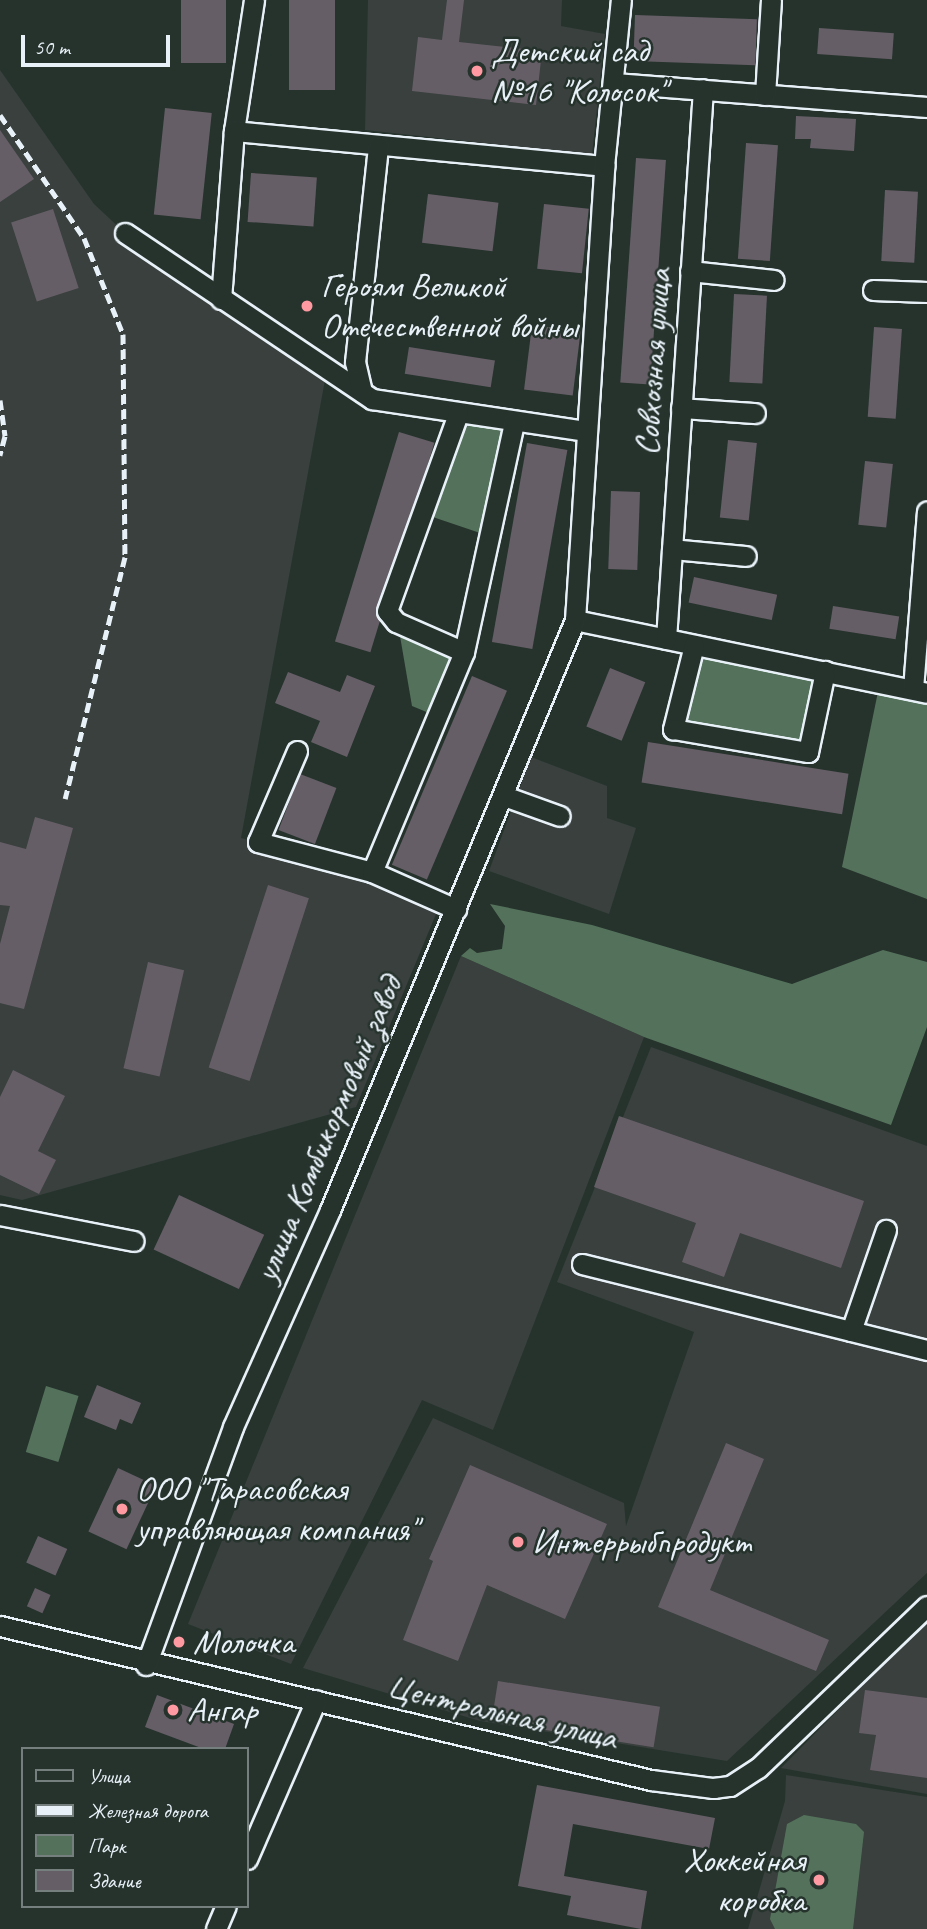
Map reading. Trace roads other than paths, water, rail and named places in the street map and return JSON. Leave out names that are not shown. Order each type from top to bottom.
[{"type":"street","points":[[221,299],[234,131],[254,0]]},
{"type":"street","name":"улица Комбикормовый завод","points":[[146,1665],[233,1427],[504,796],[575,620],[604,166],[621,0]]},
{"type":"street","points":[[765,95],[771,0]]},
{"type":"street","points":[[614,83],[927,107]]},
{"type":"street","name":"Совхозная улица","points":[[666,639],[703,89]]},
{"type":"street","points":[[234,131],[352,139],[378,146],[604,166]]},
{"type":"street","points":[[362,392],[355,362],[378,146]]},
{"type":"street","points":[[125,233],[372,399],[458,414],[587,431]]},
{"type":"street","points":[[690,271],[774,280]]},
{"type":"street","points":[[873,290],[927,292]]},
{"type":"street","points":[[681,408],[755,413]]},
{"type":"street","points":[[458,414],[387,611],[396,622],[464,652]]},
{"type":"street","points":[[372,872],[464,652],[514,422]]},
{"type":"street","points":[[575,620],[920,691],[927,512]]},
{"type":"street","points":[[672,549],[746,556]]},
{"type":"street","points":[[694,645],[673,729],[808,752],[825,671]]},
{"type":"street","points":[[297,751],[258,842],[372,872],[456,909]]},
{"type":"street","points":[[504,796],[560,816]]},
{"type":"street","points":[[0,1215],[134,1241]]},
{"type":"street","points":[[852,1331],[886,1230]]},
{"type":"street","points":[[582,1264],[927,1350]]},
{"type":"street","name":"Центральная улица","points":[[0,1626],[146,1665],[316,1700],[651,1780],[730,1786],[758,1768],[927,1606]]},
{"type":"street","points":[[248,1857],[316,1700]]},
{"type":"street","points":[[216,1929],[225,1908]]},
{"type":"railway","points":[[0,115],[84,238],[123,334],[125,557],[65,799]]},
{"type":"railway","points":[[0,400],[5,436],[0,455]]},
{"type":"place","name":"Детский сад №16 \"Колосок\"","points":[[477,71]]},
{"type":"place","name":"Героям Великой Отечественной войны","points":[[307,306]]},
{"type":"place","name":"ООО \"Тарасовская управляющая компания\"","points":[[122,1509]]},
{"type":"place","name":"Интеррыбпродукт","points":[[518,1542]]},
{"type":"place","name":"Молочка","points":[[179,1642]]},
{"type":"place","name":"Ангар","points":[[173,1710]]},
{"type":"place","name":"Хоккейная коробка","points":[[819,1880]]}]
